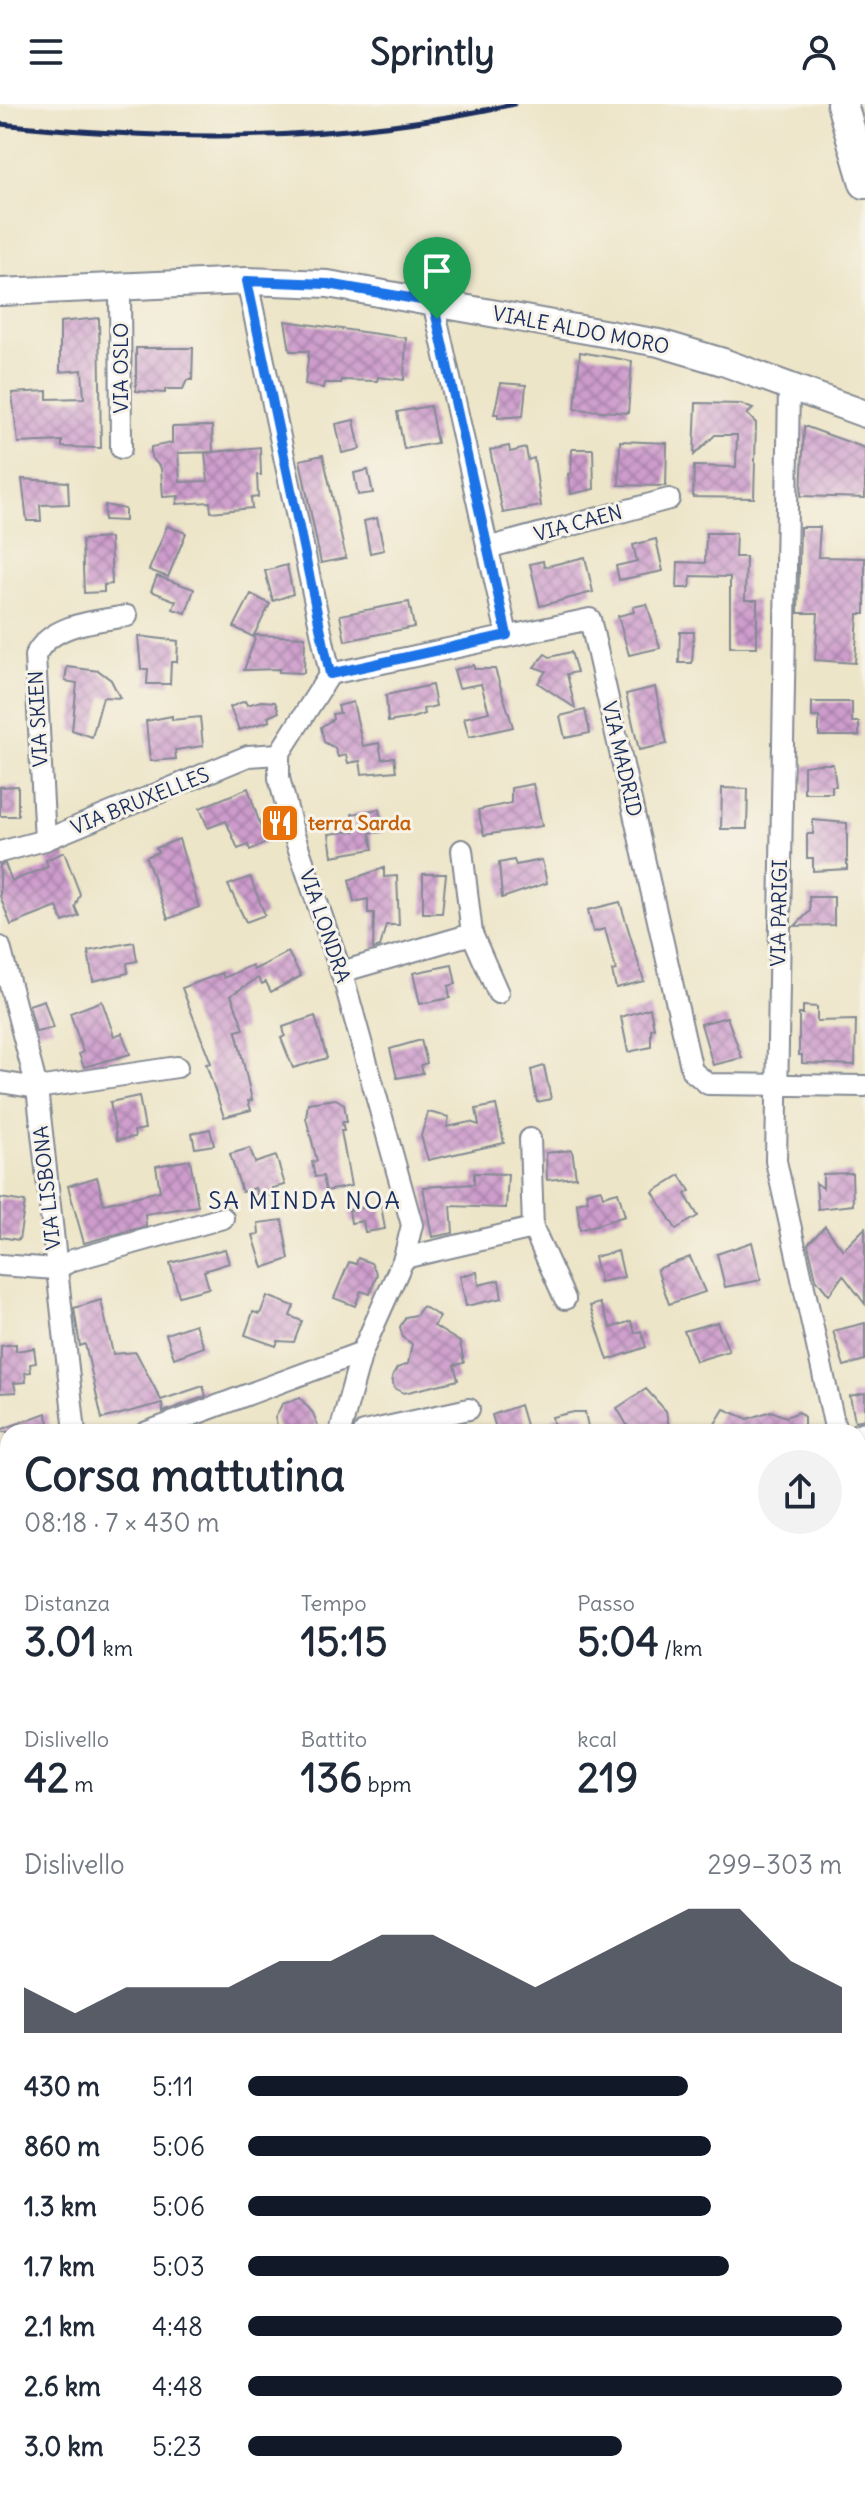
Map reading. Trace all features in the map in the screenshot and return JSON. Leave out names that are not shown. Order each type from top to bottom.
[{"type":"highway","points":[[842,104],[865,183]]},
{"type":"main road","name":"VIALE ALDO MORO","points":[[0,292],[247,281],[328,284],[659,343],[865,414]]},
{"type":"street","points":[[247,281],[330,674],[279,754]]},
{"type":"street","name":"VIA OSLO","points":[[120,288],[121,448]]},
{"type":"street","points":[[433,302],[507,635]]},
{"type":"street","name":"VIA PARIGI","points":[[789,387],[776,1161],[834,1424]]},
{"type":"street","name":"VIA CAEN","points":[[487,548],[669,499]]},
{"type":"street","name":"VIA SKIEN","points":[[45,840],[35,656],[41,642],[58,632],[90,622],[127,616]]},
{"type":"street","name":"VIA MADRID","points":[[330,674],[590,619],[692,1071],[708,1084],[776,1087]]},
{"type":"street","name":"VIA BRUXELLES","points":[[0,852],[45,840],[248,756],[279,754]]},
{"type":"street","name":"VIA LONDRA","points":[[279,754],[279,778],[294,835],[341,972],[412,1225],[404,1258],[362,1352],[342,1424]]},
{"type":"street","points":[[462,850],[472,934],[498,993]]},
{"type":"street","points":[[341,972],[472,934]]},
{"type":"street","name":"VIA LISBONA","points":[[0,947],[37,1088],[74,1424]]},
{"type":"street","points":[[0,1082],[37,1088],[177,1067]]},
{"type":"street","points":[[776,1087],[865,1086]]},
{"type":"street","points":[[530,1139],[533,1228],[565,1299]]},
{"type":"street","points":[[0,1265],[56,1269],[73,1260],[223,1218]]},
{"type":"street","points":[[404,1258],[533,1228]]},
{"type":"street","points":[[168,1424],[362,1352]]},
{"type":"street","points":[[401,1424],[469,1409]]},
{"type":"building","points":[[99,318],[101,448],[62,447],[62,441],[18,443],[12,393],[47,391],[47,399],[84,398],[82,370],[60,372],[60,322]]},
{"type":"building","points":[[285,321],[406,338],[404,380],[378,377],[377,381],[341,380],[341,383],[324,383],[323,388],[305,384],[309,351],[290,351]]},
{"type":"building","points":[[136,348],[193,348],[192,380],[187,380],[183,389],[165,389],[165,393],[136,391]]},
{"type":"building","points":[[580,352],[632,361],[628,413],[575,409]]},
{"type":"building","points":[[501,383],[526,385],[523,416],[498,418],[498,414],[494,414]]},
{"type":"building","points":[[696,403],[741,404],[753,409],[747,414],[756,423],[754,498],[693,497],[694,466],[736,467],[737,435],[715,435],[694,455]]},
{"type":"building","points":[[430,406],[437,443],[404,449],[397,412]]},
{"type":"building","points":[[354,420],[360,449],[342,453],[336,424]]},
{"type":"building","points":[[212,426],[213,452],[178,453],[180,482],[208,481],[205,453],[260,447],[261,475],[257,475],[258,497],[251,498],[252,508],[211,512],[210,502],[176,504],[179,496],[163,497],[161,468],[151,457],[151,447],[172,443],[172,427]]},
{"type":"building","points":[[804,426],[865,448],[865,498],[801,496]]},
{"type":"building","points":[[620,441],[667,443],[666,486],[619,485]]},
{"type":"building","points":[[509,446],[510,452],[526,448],[528,460],[534,458],[541,506],[503,513],[490,450]]},
{"type":"building","points":[[572,449],[593,449],[594,489],[571,494],[568,474],[571,473]]},
{"type":"building","points":[[323,455],[346,558],[321,563],[300,460]]},
{"type":"building","points":[[368,470],[373,493],[358,495],[354,473]]},
{"type":"building","points":[[22,479],[68,482],[69,504],[40,505],[41,521],[27,521]]},
{"type":"building","points":[[105,505],[125,509],[125,521],[104,520]]},
{"type":"building","points":[[377,518],[384,550],[370,553],[364,521]]},
{"type":"building","points":[[167,526],[186,533],[168,577],[149,570]]},
{"type":"building","points":[[800,527],[820,527],[818,557],[865,558],[865,614],[858,614],[855,663],[815,660],[818,613],[798,613]]},
{"type":"building","points":[[706,533],[736,533],[735,557],[746,557],[745,600],[757,600],[757,647],[730,647],[730,577],[691,576],[690,588],[677,588],[678,562],[705,563]]},
{"type":"building","points":[[110,538],[112,584],[104,585],[104,592],[84,593],[82,540]]},
{"type":"building","points":[[656,539],[663,571],[619,580],[616,566],[637,561],[633,545]]},
{"type":"building","points":[[585,557],[593,592],[540,606],[530,564],[543,561],[544,567]]},
{"type":"building","points":[[287,565],[293,594],[273,601],[265,571]]},
{"type":"building","points":[[157,576],[194,589],[186,613],[173,609],[176,601],[151,591]]},
{"type":"building","points":[[251,594],[270,604],[253,637],[234,627]]},
{"type":"building","points":[[409,602],[414,627],[345,641],[340,615]]},
{"type":"building","points":[[647,604],[660,648],[629,655],[618,616],[634,612],[633,607]]},
{"type":"building","points":[[680,632],[694,632],[692,663],[679,663]]},
{"type":"building","points":[[256,635],[305,637],[304,673],[279,672],[279,669],[244,670]]},
{"type":"building","points":[[138,636],[178,641],[177,662],[171,662],[170,684],[147,684],[148,669],[141,669]]},
{"type":"building","points":[[571,652],[577,672],[567,674],[575,708],[538,683],[546,671],[534,667],[545,654],[550,657]]},
{"type":"building","points":[[474,665],[474,669],[495,669],[513,727],[469,737],[464,718],[489,712],[481,684],[459,688],[454,670]]},
{"type":"building","points":[[67,667],[99,671],[111,680],[120,698],[103,697],[92,737],[72,730],[77,683],[65,681]]},
{"type":"building","points":[[432,685],[436,706],[423,709],[424,714],[412,718],[388,722],[386,695]]},
{"type":"building","points":[[655,687],[667,744],[639,750],[626,694]]},
{"type":"building","points":[[245,701],[247,705],[261,701],[275,702],[279,712],[268,717],[270,721],[239,730],[230,707]]},
{"type":"building","points":[[353,702],[363,746],[379,743],[382,759],[394,757],[396,771],[362,774],[360,761],[348,763],[346,755],[338,757],[335,748],[324,742],[321,727],[333,719],[332,714],[340,713],[338,706]]},
{"type":"building","points":[[812,702],[852,702],[852,722],[859,722],[859,736],[819,736],[819,717],[812,717]]},
{"type":"building","points":[[585,710],[590,733],[565,738],[560,716]]},
{"type":"building","points":[[172,716],[172,720],[200,717],[203,746],[175,750],[176,759],[150,761],[146,721]]},
{"type":"building","points":[[833,764],[836,786],[832,786],[832,793],[804,793],[804,766]]},
{"type":"building","points":[[533,784],[542,826],[484,835],[478,810],[511,803],[511,788]]},
{"type":"building","points":[[18,786],[18,816],[0,816],[0,787]]},
{"type":"building","points":[[248,788],[266,843],[250,850],[248,845],[238,849],[226,821],[208,828],[200,808]]},
{"type":"building","points":[[722,788],[748,789],[747,829],[721,829]]},
{"type":"building","points":[[379,809],[383,832],[370,833],[373,849],[332,856],[329,834],[355,831],[352,814]]},
{"type":"building","points":[[813,820],[847,823],[847,869],[813,871],[813,858],[807,858],[807,834],[813,834]]},
{"type":"building","points":[[179,839],[199,907],[168,919],[146,857],[158,852],[156,848]]},
{"type":"building","points":[[64,852],[80,894],[75,907],[79,916],[63,922],[57,907],[11,925],[0,896],[0,865],[5,864],[12,881],[48,867],[46,860]]},
{"type":"building","points":[[514,860],[516,865],[542,860],[547,883],[502,898],[499,863]]},
{"type":"building","points":[[384,868],[384,877],[397,876],[399,925],[386,925],[380,947],[373,949],[374,913],[368,913],[368,899],[354,902],[349,880]]},
{"type":"building","points":[[423,874],[446,874],[442,913],[423,913]]},
{"type":"building","points":[[250,877],[265,915],[246,922],[228,885]]},
{"type":"building","points":[[809,897],[834,897],[834,925],[795,926],[810,911]]},
{"type":"building","points":[[620,902],[644,981],[616,988],[612,971],[616,970],[605,929],[593,932],[588,910]]},
{"type":"building","points":[[134,942],[137,961],[127,963],[128,973],[93,981],[88,951]]},
{"type":"building","points":[[288,952],[301,976],[271,992],[266,982],[262,984],[258,978],[231,995],[244,1029],[236,1031],[252,1100],[248,1101],[251,1110],[224,1117],[206,1064],[211,1063],[182,988],[222,973],[224,978],[252,965],[254,970]]},
{"type":"building","points":[[452,965],[456,984],[448,986],[450,998],[420,1004],[413,973]]},
{"type":"building","points":[[44,1000],[53,1028],[36,1032],[29,1005]]},
{"type":"building","points":[[102,1001],[114,1036],[122,1033],[130,1054],[84,1067],[79,1054],[83,1052],[70,1013]]},
{"type":"building","points":[[803,1006],[817,1007],[817,1021],[856,1020],[855,1065],[802,1063],[802,1055],[799,1055],[799,1014],[803,1014]]},
{"type":"building","points":[[650,1008],[654,1028],[651,1029],[651,1047],[628,1052],[621,1017]]},
{"type":"building","points":[[315,1016],[327,1058],[293,1068],[281,1038],[285,1036],[283,1027]]},
{"type":"building","points":[[727,1017],[742,1058],[713,1065],[701,1024]]},
{"type":"building","points":[[421,1040],[427,1063],[421,1065],[423,1073],[397,1078],[390,1049]]},
{"type":"building","points":[[544,1066],[551,1099],[537,1102],[531,1070]]},
{"type":"building","points":[[139,1096],[145,1129],[134,1131],[135,1137],[117,1140],[110,1102]]},
{"type":"building","points":[[336,1099],[344,1104],[347,1122],[342,1122],[344,1131],[341,1131],[351,1186],[326,1191],[323,1176],[315,1177],[312,1162],[317,1161],[306,1118],[308,1103]]},
{"type":"building","points":[[496,1105],[504,1143],[428,1160],[421,1136],[428,1112],[449,1117],[447,1127],[470,1122],[479,1125],[476,1109]]},
{"type":"building","points":[[210,1129],[214,1145],[195,1148],[192,1133]]},
{"type":"building","points":[[250,1148],[255,1163],[276,1156],[285,1185],[272,1188],[273,1194],[258,1198],[255,1188],[242,1192],[230,1154]]},
{"type":"building","points":[[572,1150],[576,1177],[547,1180],[546,1153]]},
{"type":"building","points":[[190,1160],[198,1206],[145,1214],[146,1226],[84,1243],[68,1186],[97,1177],[104,1204],[160,1191],[156,1166]]},
{"type":"building","points":[[474,1173],[508,1174],[506,1208],[451,1206],[453,1233],[432,1237],[423,1187],[474,1184]]},
{"type":"building","points":[[852,1173],[853,1205],[818,1209],[816,1183],[823,1188],[823,1174]]},
{"type":"building","points":[[680,1175],[690,1191],[685,1194],[698,1216],[676,1229],[653,1192]]},
{"type":"building","points":[[601,1189],[603,1196],[618,1192],[625,1216],[580,1230],[577,1203],[588,1200],[586,1193]]},
{"type":"building","points":[[0,1198],[25,1202],[19,1240],[0,1237]]},
{"type":"building","points":[[381,1205],[385,1229],[365,1232],[363,1221],[351,1223],[349,1210]]},
{"type":"building","points":[[282,1220],[289,1259],[263,1268],[253,1235],[259,1234],[258,1223]]},
{"type":"building","points":[[825,1226],[843,1250],[865,1228],[865,1304],[843,1275],[829,1295],[816,1279],[808,1244]]},
{"type":"building","points":[[752,1242],[761,1280],[725,1287],[717,1254]]},
{"type":"building","points":[[225,1249],[229,1263],[204,1271],[209,1288],[179,1296],[170,1263]]},
{"type":"building","points":[[618,1251],[624,1277],[600,1282],[594,1257]]},
{"type":"building","points":[[690,1257],[705,1292],[669,1304],[657,1269]]},
{"type":"building","points":[[358,1258],[371,1263],[377,1274],[370,1294],[361,1291],[355,1306],[334,1298],[349,1262],[356,1264]]},
{"type":"building","points":[[477,1272],[479,1285],[499,1280],[502,1298],[466,1306],[460,1276]]},
{"type":"building","points":[[267,1296],[294,1306],[290,1316],[302,1321],[294,1342],[278,1341],[276,1346],[245,1335],[253,1312],[260,1314]]},
{"type":"building","points":[[101,1300],[113,1354],[136,1352],[161,1400],[203,1386],[206,1396],[163,1412],[162,1403],[102,1419],[85,1344],[80,1346],[74,1308]]},
{"type":"building","points":[[600,1303],[611,1328],[631,1321],[635,1333],[641,1331],[646,1347],[608,1360],[590,1306]]},
{"type":"building","points":[[423,1306],[440,1317],[434,1326],[460,1342],[464,1363],[454,1365],[458,1380],[404,1393],[394,1388],[392,1377],[397,1368],[408,1364],[412,1344],[403,1338],[400,1327],[406,1317],[416,1315]]},
{"type":"building","points":[[717,1322],[729,1351],[696,1361],[684,1331]]},
{"type":"building","points":[[865,1323],[865,1360],[844,1366],[833,1331]]},
{"type":"building","points":[[195,1324],[204,1347],[174,1358],[166,1334]]},
{"type":"building","points":[[16,1344],[16,1351],[34,1348],[36,1363],[30,1364],[31,1372],[25,1373],[26,1382],[14,1383],[16,1392],[0,1393],[1,1346]]},
{"type":"building","points":[[646,1389],[666,1411],[668,1424],[626,1424],[617,1408]]},
{"type":"building","points":[[865,1393],[865,1419],[855,1421],[850,1396]]},
{"type":"building","points":[[300,1398],[313,1413],[317,1424],[277,1424],[275,1418],[282,1404]]},
{"type":"building","points":[[520,1405],[526,1424],[495,1424],[492,1415]]},
{"type":"building","points":[[724,1409],[748,1419],[771,1411],[786,1417],[799,1412],[804,1417],[804,1424],[715,1424]]},
{"type":"building","points":[[585,1412],[587,1424],[553,1424],[552,1417]]},
{"type":"building","points":[[46,1413],[49,1424],[16,1424]]},
{"type":"railway","points":[[0,124],[130,134],[258,135],[385,126],[514,104]]},
{"type":"place","name":"terra Sarda","points":[[280,823]]},
{"type":"district","name":"SA MINDA NOA","points":[[305,1201]]},
{"type":"route","points":[[247,281],[328,284],[433,302],[437,319],[507,635],[330,674],[247,281]]}]
